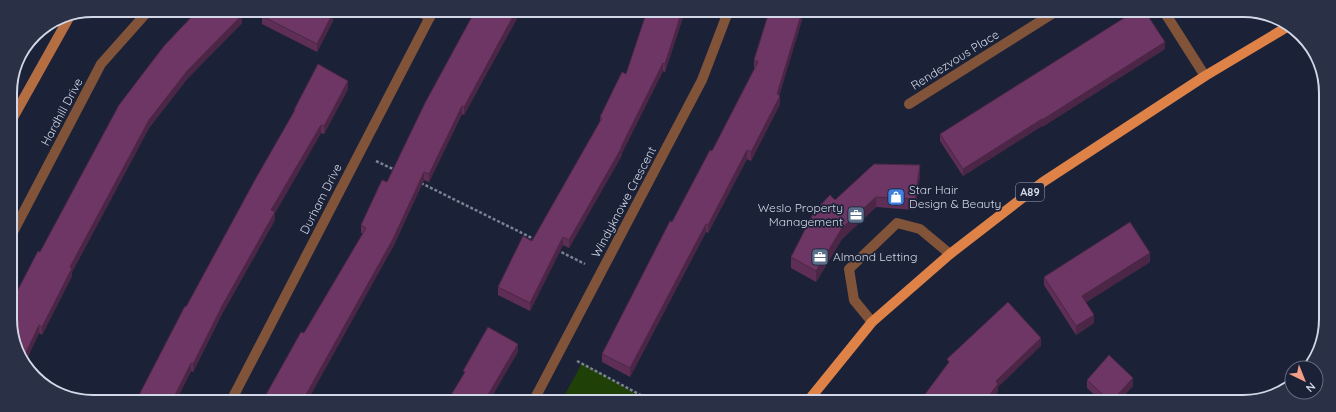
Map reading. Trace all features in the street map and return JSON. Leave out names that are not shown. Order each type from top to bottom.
[{"type":"main road","points":[[17,110],[67,22]]},
{"type":"main road","name":"A89","points":[[813,395],[872,322],[950,254],[1043,182],[1205,76],[1284,29]]},
{"type":"street","name":"Hardhill Drive","points":[[17,225],[102,64],[143,17]]},
{"type":"street","name":"Durham Drive","points":[[235,395],[430,17]]},
{"type":"street","name":"Windyknowe Crescent","points":[[537,395],[702,80],[726,17]]},
{"type":"street","name":"Rendezvous Place","points":[[909,104],[1047,17]]},
{"type":"street","points":[[1167,17],[1205,76]]},
{"type":"street","points":[[872,322],[854,300],[849,269],[896,223],[920,229],[950,254]]},
{"type":"path","points":[[360,152],[395,170]]},
{"type":"path","points":[[416,181],[537,241]]},
{"type":"path","points":[[552,248],[601,272]]},
{"type":"path","points":[[560,352],[641,395]]},
{"type":"green space","points":[[582,363],[639,395],[565,395]]},
{"type":"building","points":[[191,17],[240,17],[187,71],[149,120],[70,267],[72,268],[42,327],[39,325],[26,354],[18,334],[17,291],[38,251],[40,252],[119,105],[164,46]]},
{"type":"building","points":[[264,17],[331,17],[317,44]]},
{"type":"building","points":[[472,17],[513,17],[464,107],[462,106],[429,174],[424,172],[393,239],[306,395],[266,395],[301,332],[304,333],[366,228],[361,225],[382,180],[387,182],[425,103]]},
{"type":"building","points":[[645,17],[680,17],[665,64],[663,63],[622,147],[569,240],[563,237],[530,303],[498,287],[523,236],[532,241],[602,118],[600,117],[622,72],[626,74]]},
{"type":"building","points":[[767,17],[800,17],[777,94],[780,96],[751,152],[747,150],[708,225],[706,224],[630,368],[602,354],[670,221],[672,222],[710,150],[712,151],[758,62],[754,60]]},
{"type":"building","points":[[1126,17],[1149,17],[1165,42],[963,169],[940,134]]},
{"type":"building","points":[[318,64],[348,81],[324,126],[321,125],[271,210],[275,212],[222,306],[193,364],[191,363],[175,395],[139,395],[185,306],[186,307]]},
{"type":"building","points":[[874,164],[920,165],[915,199],[876,197],[842,228],[816,271],[791,257],[814,212],[830,195],[835,200]]},
{"type":"building","points":[[1130,222],[1150,253],[1082,296],[1094,315],[1076,326],[1044,277]]},
{"type":"building","points":[[1008,302],[1041,338],[996,381],[998,384],[990,395],[924,395],[949,362],[947,359]]},
{"type":"building","points":[[488,327],[518,344],[488,395],[451,395],[465,372],[463,371]]},
{"type":"building","points":[[1109,355],[1133,378],[1117,395],[1103,395],[1087,380]]},
{"type":"place","name":"Star Hair Design & Beauty","points":[[896,197]]},
{"type":"place","name":"Weslo Property Management","points":[[856,215]]},
{"type":"place","name":"Almond Letting","points":[[820,257]]}]
